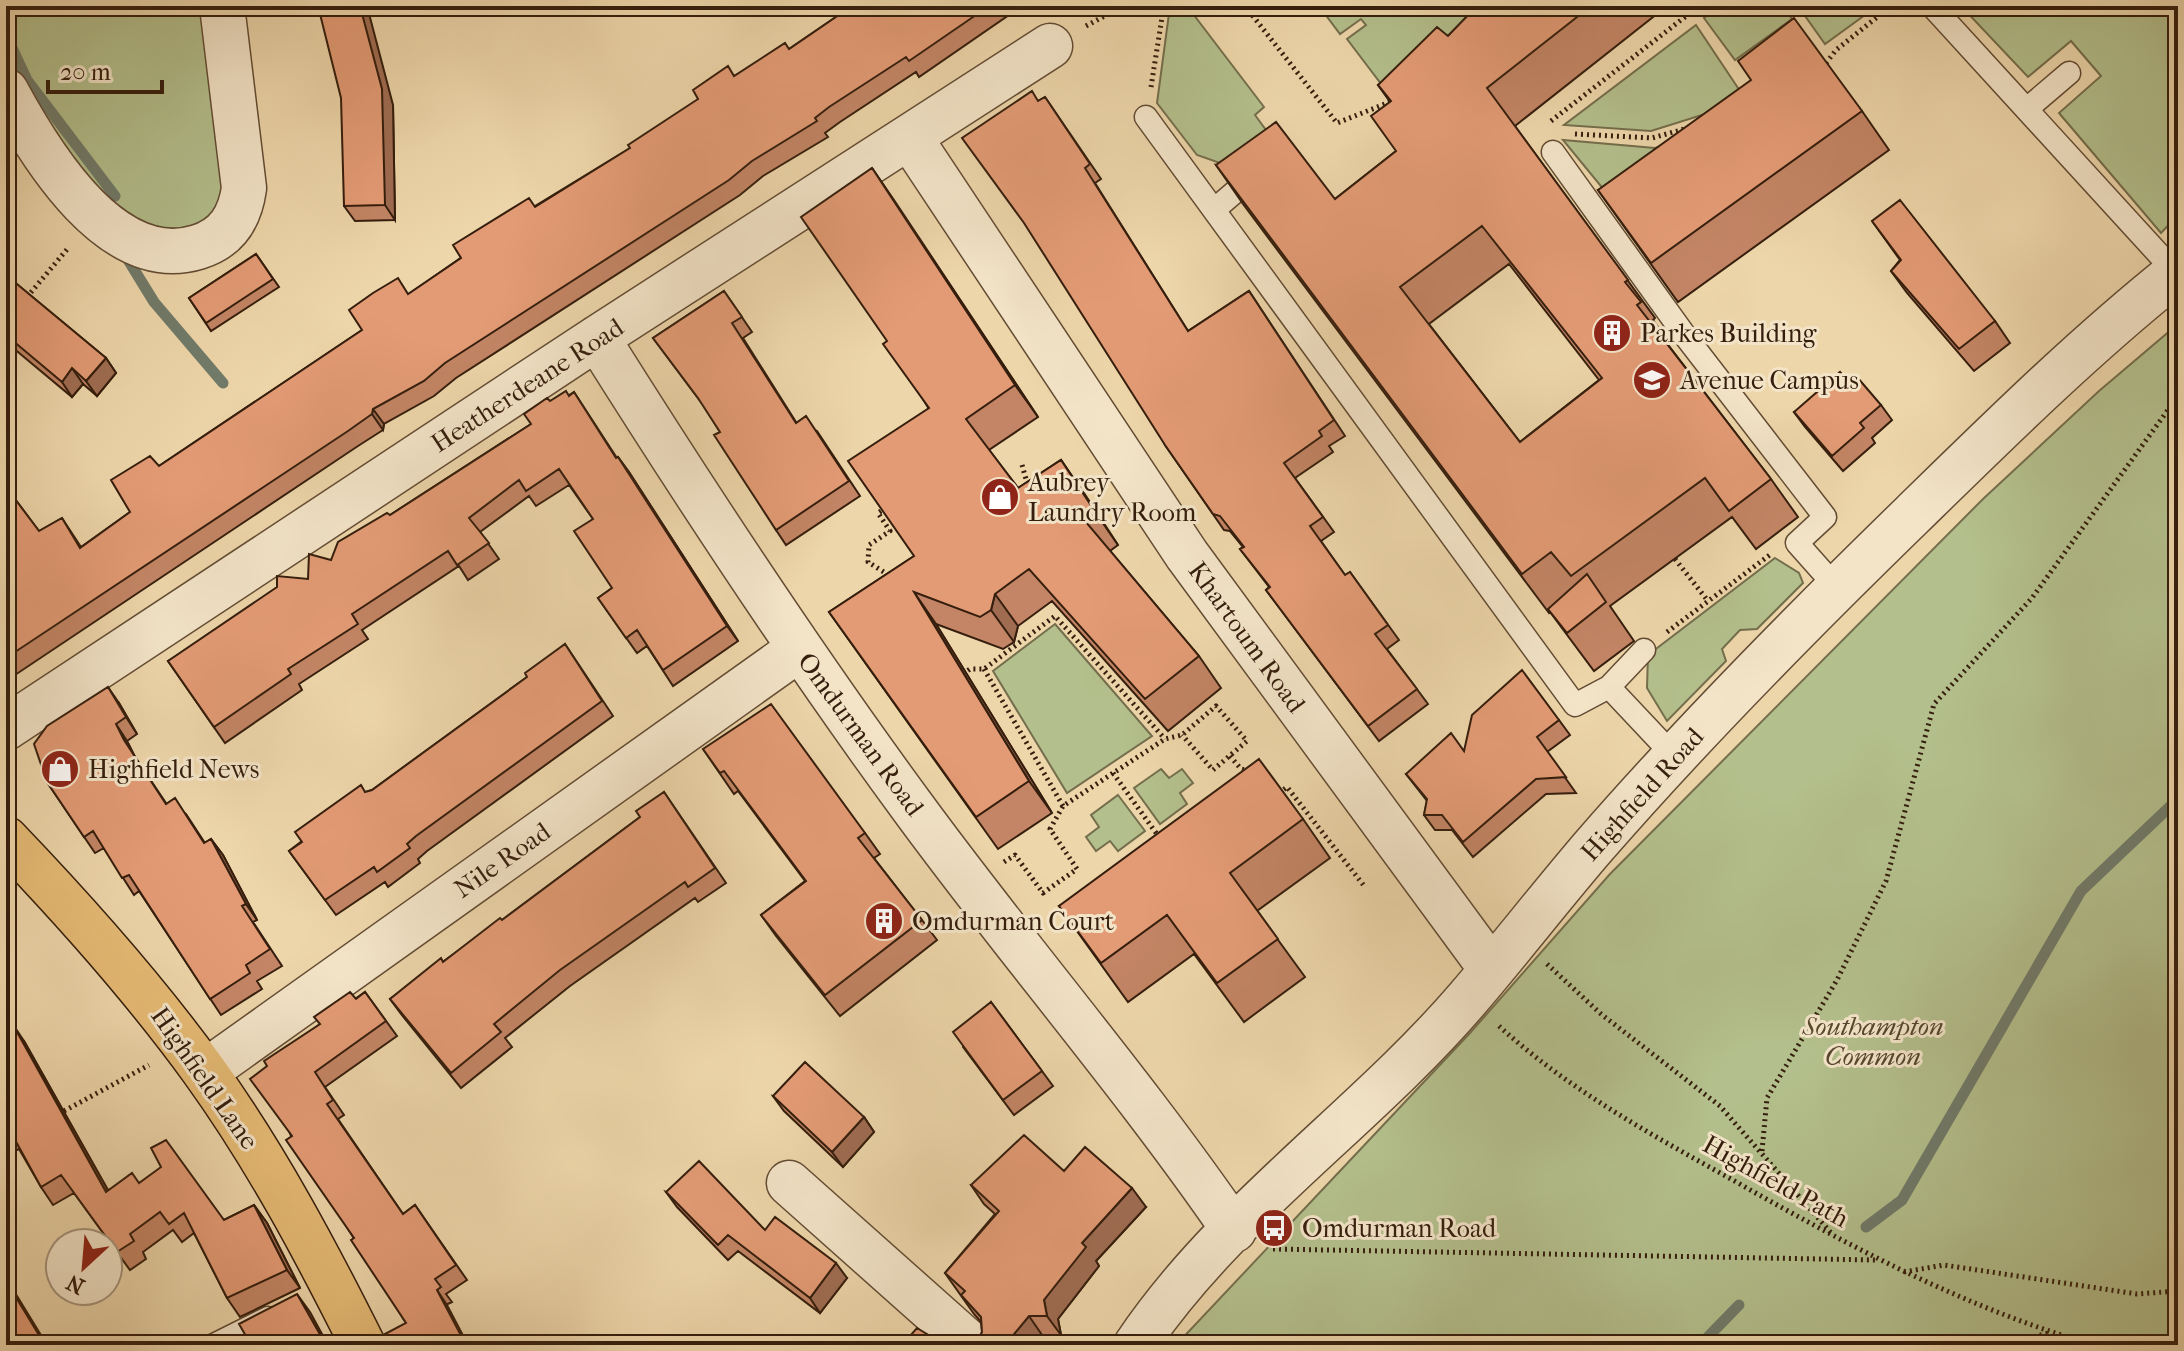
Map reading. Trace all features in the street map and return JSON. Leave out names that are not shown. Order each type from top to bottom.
[{"type":"main road","name":"Highfield Lane","points":[[6,839],[110,952],[195,1059],[302,1227],[363,1345]]},
{"type":"street","points":[[6,91],[70,188],[117,232],[160,251],[176,252],[206,245],[229,228],[237,217],[244,188],[222,6]]},
{"type":"street","name":"Heatherdeane Road","points":[[6,728],[597,338],[1050,46]]},
{"type":"street","name":"Khartoum Road","points":[[910,138],[1187,555],[1481,955],[1493,967]]},
{"type":"street","name":"Highfield Road","points":[[1136,1345],[1151,1323],[1234,1230],[1493,967],[1674,756],[1837,588],[2088,345],[2177,272]]},
{"type":"street","name":"Omdurman Road","points":[[597,338],[799,649],[928,828],[1188,1164],[1234,1230]]},
{"type":"street","name":"Nile Road","points":[[195,1059],[799,649]]},
{"type":"street","points":[[789,1183],[971,1345]]},
{"type":"lane","points":[[1932,6],[2177,272]]},
{"type":"lane","points":[[2028,108],[2069,73]]},
{"type":"lane","points":[[1146,117],[1575,705],[1609,687],[1644,650]]},
{"type":"lane","points":[[1553,152],[1686,337],[1825,517],[1797,543],[1837,588]]},
{"type":"lane","points":[[1215,209],[1267,164]]},
{"type":"lane","points":[[1609,687],[1674,756]]},
{"type":"lane","points":[[214,1345],[289,1308]]},
{"type":"path","points":[[1146,117],[1163,11],[1160,6]]},
{"type":"path","points":[[1245,6],[1337,123],[1404,96]]},
{"type":"path","points":[[1538,131],[1699,6]]},
{"type":"path","points":[[1826,63],[1836,50],[1891,6]]},
{"type":"path","points":[[1567,133],[1652,138],[1696,126]]},
{"type":"path","points":[[24,301],[42,279]]},
{"type":"path","points":[[1762,1151],[1767,1098],[1837,980],[1886,881],[1934,704],[2032,598],[2178,396]]},
{"type":"path","points":[[1022,465],[1029,491]]},
{"type":"path","points":[[881,511],[878,513],[890,531],[869,545],[868,562],[898,580]]},
{"type":"path","points":[[1644,650],[1774,552],[1797,543]]},
{"type":"path","points":[[1675,559],[1708,601]]},
{"type":"path","points":[[951,681],[970,669],[984,669],[1055,616],[1059,604]]},
{"type":"path","points":[[1055,616],[1165,739]]},
{"type":"path","points":[[984,669],[1063,806]]},
{"type":"path","points":[[1015,855],[1043,893],[1077,869],[1050,829],[1063,806],[1165,739],[1182,735],[1216,706],[1247,741],[1213,770],[1182,735]]},
{"type":"path","points":[[1230,756],[1258,781]]},
{"type":"path","points":[[1113,773],[1164,845]]},
{"type":"path","points":[[1272,784],[1279,793],[1287,787],[1365,887]]},
{"type":"path","points":[[1493,967],[1601,1014],[1720,1106],[1835,1238]]},
{"type":"path","name":"Highfield Path","points":[[1493,967],[1535,1056],[1622,1118],[1903,1273],[2050,1332],[2094,1345]]},
{"type":"path","points":[[64,1111],[195,1059]]},
{"type":"path","points":[[1234,1230],[1250,1243],[1263,1248],[1876,1260]]},
{"type":"path","points":[[1903,1273],[1944,1265],[2137,1294],[2178,1291]]},
{"type":"path","points":[[1999,1345],[2050,1332]]},
{"type":"path","points":[[2018,1345],[2022,1339]]},
{"type":"green space","points":[[6,6],[211,6],[225,209],[191,230],[132,227],[42,131],[6,63]]},
{"type":"green space","points":[[1170,6],[1187,6],[1264,107],[1255,115],[1274,141],[1231,167],[1197,155],[1157,103]]},
{"type":"green space","points":[[1319,6],[1508,6],[1388,93],[1347,39],[1366,25],[1361,19],[1340,34]]},
{"type":"green space","points":[[1720,6],[1783,6],[1792,19],[1735,60],[1704,18]]},
{"type":"green space","points":[[1798,6],[1875,6],[1876,7],[1825,44]]},
{"type":"green space","points":[[1961,6],[2178,6],[2178,215],[2161,233],[2059,113],[2101,76],[2071,41],[2028,77]]},
{"type":"green space","points":[[1696,25],[1752,109],[1721,109],[1651,131],[1564,125]]},
{"type":"green space","points":[[1737,128],[1632,224],[1563,140],[1655,148]]},
{"type":"green space","name":"Southampton Common","points":[[2178,324],[2178,1345],[1176,1345],[1470,1033],[1610,874],[1983,499],[2099,391]]},
{"type":"green space","points":[[1775,558],[1799,573],[1803,583],[1757,629],[1740,630],[1722,649],[1726,661],[1667,721],[1647,688],[1648,655]]},
{"type":"green space","points":[[1055,624],[1152,736],[1067,793],[993,671]]},
{"type":"green space","points":[[1161,769],[1169,778],[1182,769],[1193,783],[1180,793],[1187,804],[1160,824],[1134,788]]},
{"type":"green space","points":[[1118,795],[1145,831],[1118,851],[1110,841],[1096,851],[1086,837],[1099,827],[1091,815]]},
{"type":"building","points":[[318,6],[360,6],[382,89],[385,205],[344,206],[341,98]]},
{"type":"building","points":[[852,6],[989,6],[909,61],[906,57],[829,107],[815,118],[817,121],[445,363],[424,381],[373,409],[372,414],[348,431],[6,658],[6,487],[39,531],[62,518],[80,548],[130,512],[111,480],[150,456],[159,466],[362,330],[349,310],[373,293],[398,278],[408,294],[461,258],[453,245],[529,198],[535,207],[630,148],[628,145],[698,99],[693,90],[728,66],[734,76],[785,43],[789,49]]},
{"type":"building","name":"Parkes Building","points":[[1477,6],[1591,6],[1487,88],[1628,280],[1625,282],[1641,302],[1637,305],[1771,479],[1729,511],[1705,478],[1571,576],[1551,552],[1522,574],[1216,165],[1276,122],[1335,199],[1396,151],[1371,116],[1391,101],[1378,85],[1437,27],[1448,36]],"holes":[[[1482,226],[1602,378],[1520,442],[1400,287]]]},
{"type":"building","points":[[1794,18],[1862,111],[1651,263],[1598,190],[1751,80],[1738,61]]},
{"type":"building","points":[[1032,91],[1038,101],[1045,97],[1090,164],[1085,168],[1188,331],[1249,291],[1334,420],[1319,431],[1322,436],[1284,463],[1323,517],[1310,526],[1345,575],[1350,572],[1388,625],[1375,634],[1417,689],[1368,726],[1266,590],[1270,587],[1240,549],[1244,547],[1220,516],[1213,514],[1165,445],[1024,223],[962,138]]},
{"type":"building","points":[[872,168],[1015,385],[966,419],[1018,488],[1061,460],[1096,513],[1085,521],[1199,656],[1145,699],[1029,569],[995,594],[991,610],[980,617],[914,592],[1029,781],[976,817],[829,612],[914,556],[848,461],[929,408],[883,344],[887,341],[801,217]]},
{"type":"building","points":[[1900,200],[1995,321],[1959,349],[1891,271],[1901,260],[1872,221]]},
{"type":"building","points":[[256,254],[273,279],[206,323],[189,298]]},
{"type":"building","points":[[6,275],[106,358],[86,381],[72,368],[62,382],[6,335]]},
{"type":"building","points":[[724,291],[742,317],[732,323],[796,423],[806,416],[849,481],[776,530],[714,435],[720,432],[653,338]]},
{"type":"building","points":[[1840,372],[1850,383],[1857,377],[1881,405],[1860,423],[1864,428],[1832,456],[1794,412]]},
{"type":"building","points":[[566,391],[569,396],[574,392],[727,626],[663,670],[637,630],[626,638],[598,598],[612,588],[574,531],[593,519],[559,469],[526,491],[519,480],[469,518],[489,543],[457,565],[448,551],[352,614],[358,624],[288,669],[291,674],[214,727],[168,661],[277,587],[277,576],[308,579],[309,554],[331,560],[338,542],[387,513],[390,515],[531,424],[524,414],[547,398],[550,401]]},
{"type":"building","points":[[1587,574],[1606,602],[1567,633],[1548,609]]},
{"type":"building","points":[[565,644],[602,701],[416,836],[407,844],[410,848],[377,872],[374,867],[325,900],[289,851],[302,842],[295,832],[361,785],[365,792],[372,790],[527,677],[525,673]]},
{"type":"building","points":[[1522,670],[1559,720],[1537,737],[1566,777],[1536,779],[1463,842],[1442,815],[1424,815],[1427,799],[1406,774],[1451,733],[1464,751],[1472,715]]},
{"type":"building","points":[[108,687],[126,717],[116,724],[124,740],[166,804],[175,798],[204,843],[211,839],[246,904],[242,906],[270,949],[246,965],[250,973],[210,999],[129,875],[122,878],[93,831],[84,837],[47,782],[34,744],[47,726]]},
{"type":"building","points":[[771,704],[865,833],[858,838],[922,920],[825,995],[761,915],[806,881],[724,771],[720,773],[703,749]]},
{"type":"building","points":[[1259,759],[1303,819],[1230,873],[1278,939],[1217,983],[1167,915],[1101,963],[1059,906]]},
{"type":"building","points":[[664,792],[715,868],[688,887],[685,882],[560,970],[494,1024],[501,1032],[451,1073],[390,999],[441,958],[443,962],[640,817],[636,811]]},
{"type":"building","points":[[350,992],[356,999],[365,992],[386,1021],[315,1072],[333,1100],[327,1104],[403,1214],[415,1205],[456,1265],[435,1279],[441,1287],[437,1290],[466,1345],[391,1345],[385,1334],[406,1323],[351,1240],[354,1238],[286,1140],[292,1136],[250,1079],[267,1066],[264,1061],[320,1024],[314,1017]]},
{"type":"building","points":[[991,1002],[1042,1071],[1003,1100],[953,1032]]},
{"type":"building","points":[[12,1023],[106,1192],[132,1173],[139,1183],[161,1167],[151,1148],[166,1140],[224,1220],[254,1205],[287,1270],[227,1298],[184,1213],[169,1224],[160,1212],[130,1234],[134,1241],[124,1247],[124,1227],[99,1227],[61,1175],[41,1187],[9,1129],[6,1131],[6,1026]]},
{"type":"building","points":[[805,1062],[864,1117],[832,1152],[773,1096]]},
{"type":"building","points":[[1024,1135],[1064,1171],[1085,1147],[1132,1188],[1082,1243],[1086,1247],[1044,1300],[1047,1316],[1029,1316],[1005,1345],[972,1345],[982,1332],[981,1317],[961,1295],[965,1291],[945,1273],[999,1211],[971,1185]]},
{"type":"building","points":[[699,1161],[765,1230],[775,1217],[836,1263],[810,1298],[728,1235],[718,1245],[666,1192]]},
{"type":"building","points":[[6,1281],[45,1345],[6,1345]]},
{"type":"building","points":[[297,1294],[326,1345],[235,1345],[247,1338],[239,1324]]},
{"type":"building","points":[[917,1328],[945,1345],[902,1345]]},
{"type":"waterway","points":[[6,35],[27,80],[115,196]]},
{"type":"waterway","points":[[122,250],[154,302],[223,383]]},
{"type":"waterway","points":[[1866,1227],[1902,1200],[2081,891],[2178,799]]},
{"type":"waterway","points":[[1700,1345],[1739,1305]]},
{"type":"place","name":"Parkes Building","points":[[1612,333]]},
{"type":"place","name":"Avenue Campus","points":[[1652,380]]},
{"type":"place","name":"Aubrey Laundry Room","points":[[1000,497]]},
{"type":"place","name":"Highfield News","points":[[60,769]]},
{"type":"place","name":"Omdurman Court","points":[[884,921]]},
{"type":"place","name":"Omdurman Road","points":[[1274,1228]]}]
